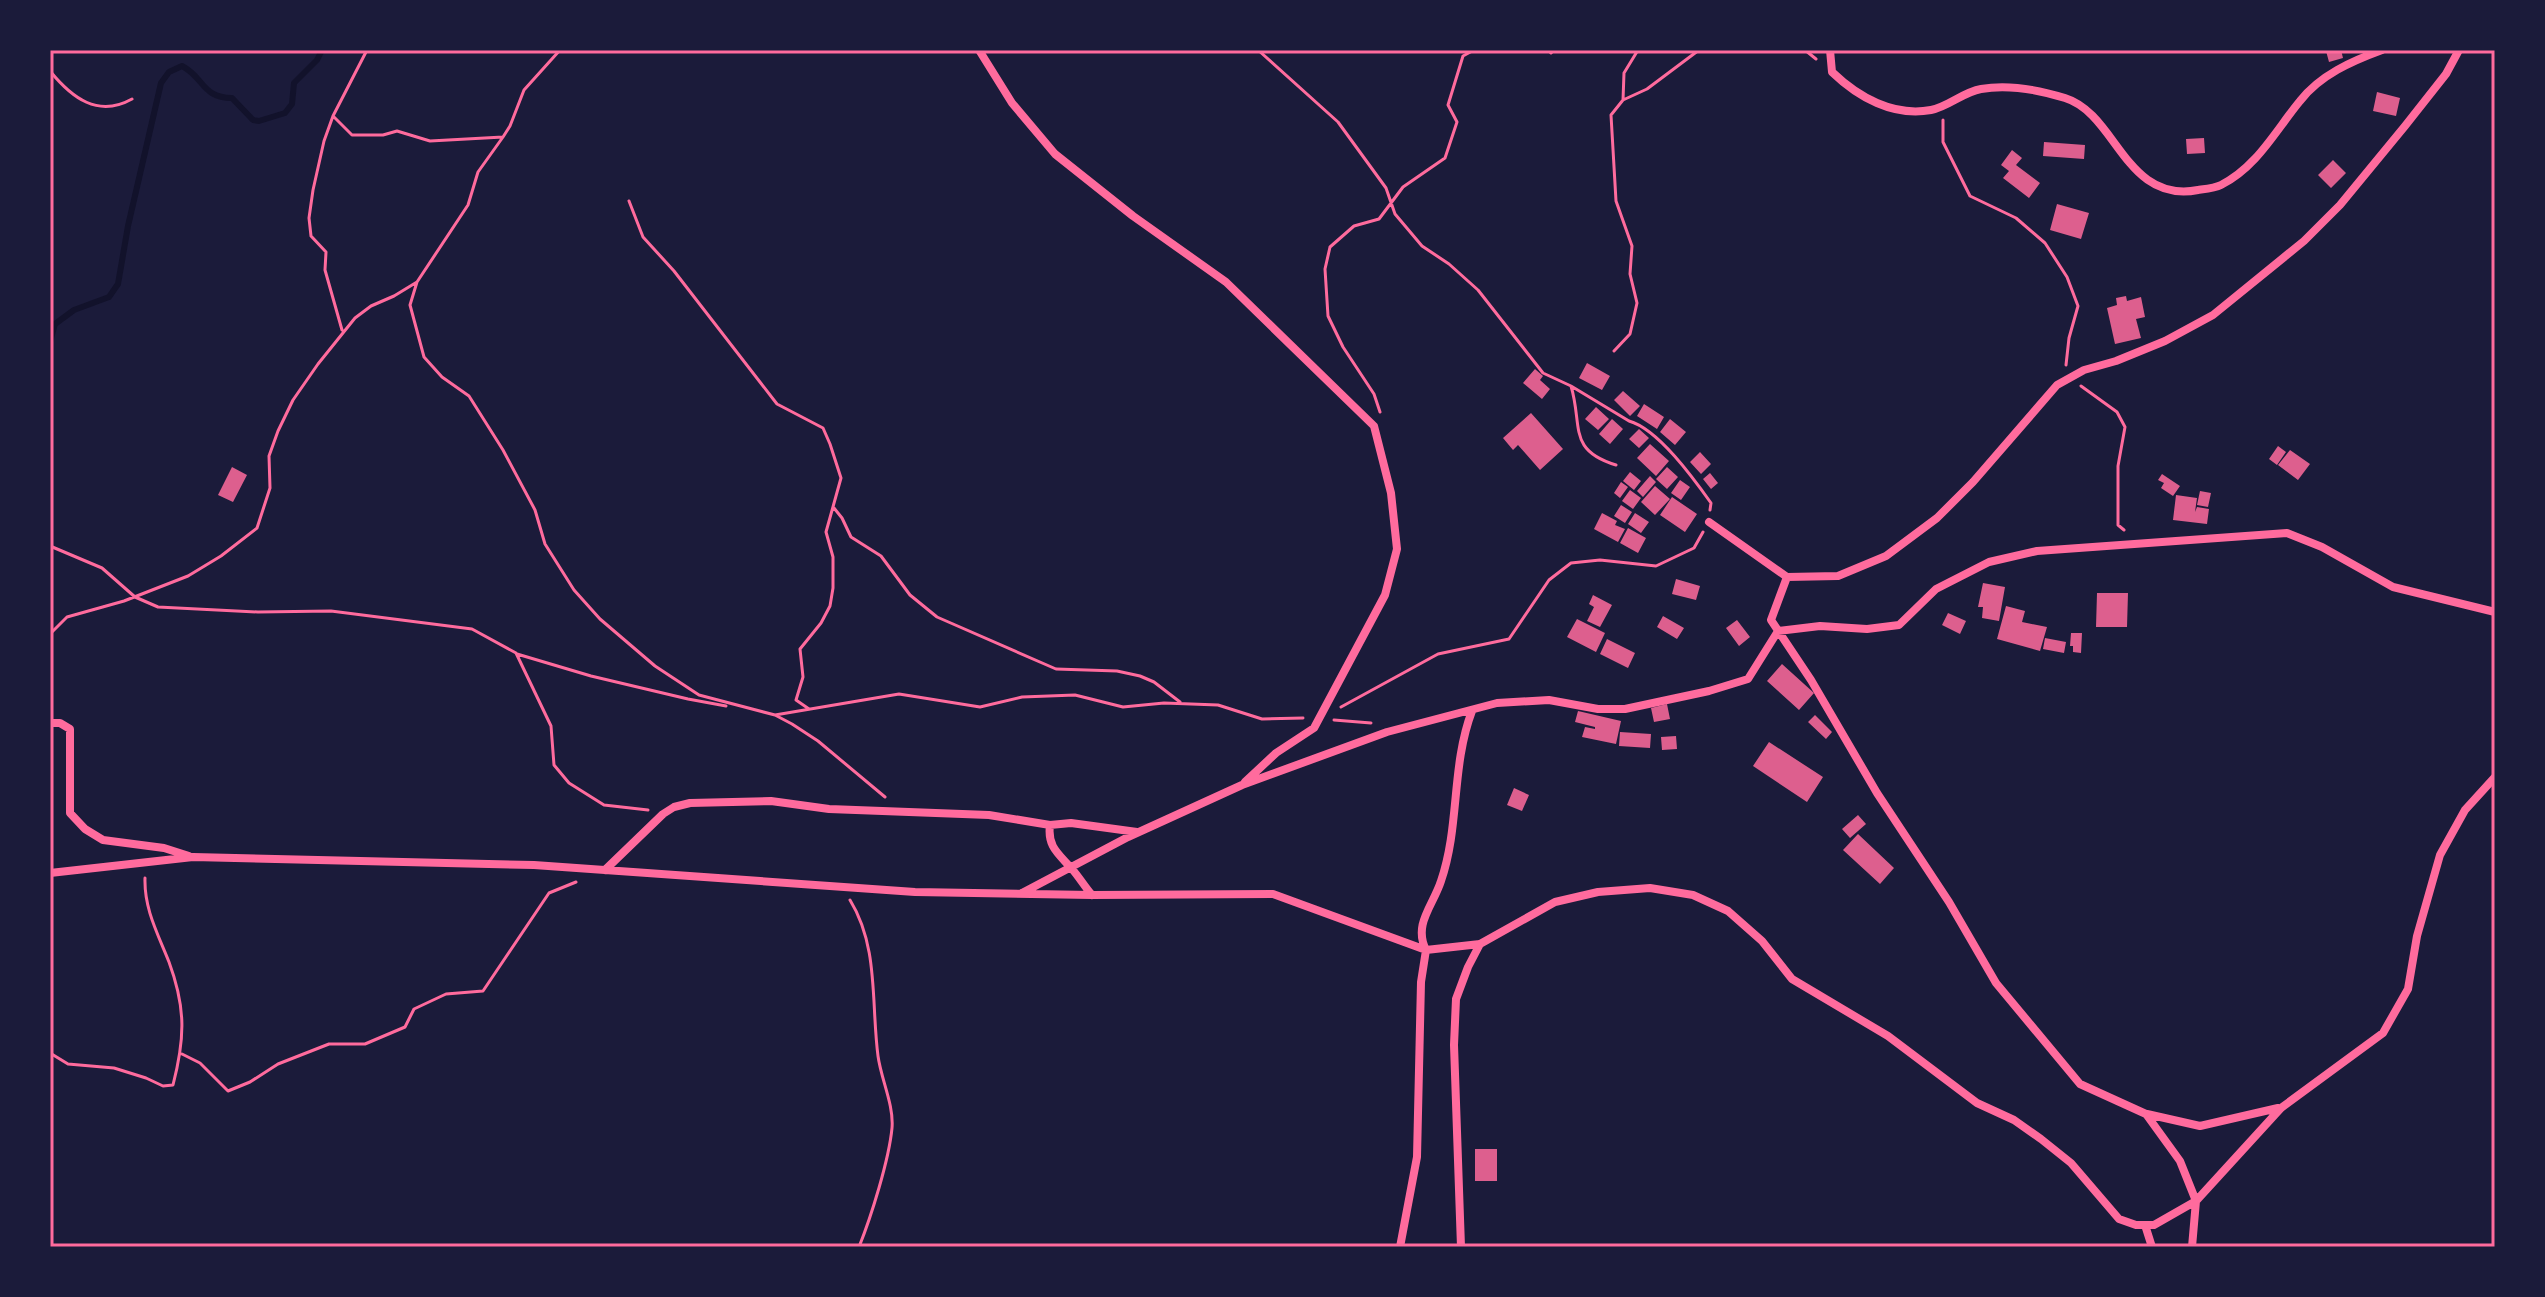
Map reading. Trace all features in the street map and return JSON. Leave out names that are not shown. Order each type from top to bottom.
[{"type":"street","points":[[979,50],[1012,103],[1055,154],[1133,216],[1226,282],[1374,426],[1391,493],[1397,549],[1385,595],[1314,728],[1276,753],[1242,785]]},
{"type":"street","points":[[1830,50],[1832,72],[1846,85],[1882,107],[1932,110],[1979,89],[2007,87],[2045,92],[2075,101],[2093,115],[2138,173],[2161,188],[2186,192],[2220,186],[2271,142],[2301,99],[2327,75],[2382,50]]},
{"type":"street","points":[[1709,522],[1787,577],[1838,576],[1886,556],[1937,518],[1973,482],[2057,385],[2084,370],[2165,341],[2213,315],[2304,241],[2340,205],[2405,126],[2446,74],[2459,50]]},
{"type":"street","points":[[1778,631],[1820,626],[1867,629],[1899,625],[1936,589],[1989,562],[2037,551],[2287,533],[2322,547],[2393,587],[2495,612]]},
{"type":"street","points":[[1787,577],[1771,620],[1811,680],[1877,793],[1949,902],[1996,983],[2080,1084],[2146,1114],[2200,1126],[2281,1108]]},
{"type":"street","points":[[1019,894],[1242,785],[1387,732],[1497,703],[1549,700],[1598,709],[1625,709],[1709,691],[1748,679],[1778,631]]},
{"type":"street","points":[[1400,1247],[1417,1157],[1421,982],[1426,950],[1420,938],[1421,929],[1441,882],[1454,828],[1454,796],[1464,731],[1472,711]]},
{"type":"street","points":[[50,723],[60,723],[70,729],[70,813],[85,829],[103,840],[164,848],[193,857]]},
{"type":"street","points":[[50,873],[193,857],[534,865],[915,892],[1273,894],[1426,950],[1480,944],[1555,902],[1598,892],[1650,888],[1693,895],[1728,911],[1762,941],[1792,979],[1888,1036],[1977,1103],[2014,1120],[2041,1139],[2071,1163],[2119,1219],[2154,1225],[2196,1201],[2281,1108],[2383,1033],[2408,989],[2417,936],[2440,855],[2465,810],[2495,777]]},
{"type":"street","points":[[605,870],[637,836],[674,807],[690,803],[771,801],[829,809],[900,809],[989,815],[1050,825],[1071,823],[1139,833]]},
{"type":"street","points":[[1050,825],[1049,835],[1055,854],[1070,867],[1092,895]]},
{"type":"street","points":[[1461,1247],[1454,1045],[1456,999],[1480,944]]},
{"type":"street","points":[[2146,1114],[2180,1161],[2196,1201],[2192,1247]]},
{"type":"street","points":[[2145,1225],[2152,1247]]},
{"type":"path","points":[[343,332],[325,270],[326,252],[311,236],[309,218],[324,141],[333,116],[367,50]]},
{"type":"path","points":[[560,50],[524,90],[510,126],[478,172],[468,205],[417,282],[410,305],[424,357],[442,377],[469,396],[503,450],[535,510],[545,544],[574,590],[600,619],[655,666],[699,695],[738,708]]},
{"type":"path","points":[[1258,50],[1338,122],[1386,188],[1395,214],[1422,246],[1449,264],[1478,290],[1543,373],[1629,421],[1640,424],[1700,487],[1711,503],[1709,522],[1694,548],[1656,566],[1600,560],[1571,563],[1549,580],[1509,639],[1438,654],[1319,719]]},
{"type":"path","points":[[1383,421],[1374,394],[1328,316],[1325,279],[1330,247],[1354,226],[1379,219],[1403,187],[1445,158],[1457,122],[1448,105],[1463,56],[1474,50]]},
{"type":"path","points":[[1548,50],[1551,53],[1554,50]]},
{"type":"path","points":[[1623,100],[1624,73],[1638,50]]},
{"type":"path","points":[[1614,351],[1630,334],[1637,303],[1630,274],[1632,246],[1616,201],[1611,115],[1623,100],[1647,89],[1699,50]]},
{"type":"path","points":[[50,71],[64,88],[97,106],[117,107],[132,99]]},
{"type":"path","points":[[1950,101],[1942,125],[1943,142],[1970,196],[2004,211],[2026,226],[2045,243],[2067,277],[2078,306],[2065,360],[2069,378],[2117,412],[2125,427],[2118,466],[2118,525],[2128,534],[2152,543]]},
{"type":"path","points":[[333,116],[352,135],[383,135],[397,131],[430,141],[503,137]]},
{"type":"path","points":[[629,201],[643,237],[674,271],[777,404],[823,428],[841,478],[826,532],[833,557],[830,606],[800,649],[803,677],[796,700],[809,709]]},
{"type":"path","points":[[50,634],[67,617],[135,597],[188,576],[221,556],[257,528],[270,488],[269,456],[293,400],[343,332],[371,306],[417,282]]},
{"type":"path","points":[[1571,386],[1577,405],[1576,428],[1584,448],[1598,459],[1616,465]]},
{"type":"path","points":[[834,508],[851,537],[881,556],[910,595],[937,617],[1056,669],[1117,671],[1140,676],[1154,682],[1182,703]]},
{"type":"path","points":[[50,546],[102,568],[135,597],[158,607],[258,612],[331,611],[472,629],[516,653],[619,683],[775,715],[818,741],[900,809]]},
{"type":"path","points":[[516,653],[551,726],[554,765],[569,783],[604,805],[638,810],[674,807]]},
{"type":"path","points":[[775,715],[899,694],[980,707],[1022,697],[1075,695],[1123,707],[1182,703],[1218,705],[1262,719],[1375,723]]},
{"type":"path","points":[[50,1053],[68,1064],[114,1068],[163,1086],[173,1085],[182,1054],[180,998],[148,910],[144,862]]},
{"type":"path","points":[[182,1054],[200,1063],[228,1091],[250,1082],[278,1064],[329,1044],[365,1044],[405,1027],[414,1009],[446,994],[483,991],[549,893],[577,881]]},
{"type":"path","points":[[841,887],[860,917],[873,971],[878,1055],[892,1126],[868,1226],[859,1247]]},
{"type":"building","points":[[2341,50],[2343,58],[2329,62],[2326,51]]},
{"type":"building","points":[[2377,92],[2400,98],[2396,116],[2373,111]]},
{"type":"building","points":[[2204,138],[2205,153],[2187,154],[2186,139]]},
{"type":"building","points":[[2044,142],[2085,145],[2084,159],[2043,156]]},
{"type":"building","points":[[2012,150],[2022,158],[2016,165],[2040,183],[2029,198],[2003,178],[2009,171],[2001,165]]},
{"type":"building","points":[[2333,160],[2346,173],[2331,188],[2318,175]]},
{"type":"building","points":[[2057,204],[2089,213],[2081,239],[2050,230]]},
{"type":"building","points":[[2126,296],[2127,301],[2141,297],[2145,317],[2136,319],[2141,338],[2115,344],[2107,308],[2117,305],[2116,298]]},
{"type":"building","points":[[1587,363],[1610,376],[1602,390],[1579,378]]},
{"type":"building","points":[[1535,369],[1543,376],[1540,380],[1550,389],[1542,399],[1523,383]]},
{"type":"building","points":[[1623,391],[1640,406],[1630,416],[1614,400]]},
{"type":"building","points":[[1644,404],[1664,417],[1657,429],[1637,416]]},
{"type":"building","points":[[1596,407],[1609,419],[1598,430],[1585,419]]},
{"type":"building","points":[[1531,413],[1563,449],[1540,470],[1518,445],[1513,450],[1503,438]]},
{"type":"building","points":[[1612,419],[1623,429],[1610,444],[1599,434]]},
{"type":"building","points":[[1670,419],[1686,432],[1675,445],[1660,432]]},
{"type":"building","points":[[1639,429],[1649,438],[1639,448],[1629,439]]},
{"type":"building","points":[[1650,444],[1669,461],[1656,476],[1637,458]]},
{"type":"building","points":[[2278,446],[2286,452],[2277,465],[2269,459]]},
{"type":"building","points":[[2290,450],[2310,464],[2298,480],[2278,465]]},
{"type":"building","points":[[1700,452],[1711,464],[1701,474],[1690,462]]},
{"type":"building","points":[[232,467],[247,475],[233,502],[218,495]]},
{"type":"building","points":[[1667,467],[1678,477],[1667,489],[1656,479]]},
{"type":"building","points":[[1630,472],[1641,481],[1634,490],[1623,481]]},
{"type":"building","points":[[1710,473],[1718,483],[1711,489],[1703,479]]},
{"type":"building","points":[[2162,474],[2180,486],[2173,496],[2161,488],[2164,483],[2158,480]]},
{"type":"building","points":[[1650,476],[1656,482],[1643,497],[1637,491]]},
{"type":"building","points":[[1680,480],[1690,487],[1681,500],[1671,493]]},
{"type":"building","points":[[1621,482],[1628,487],[1620,498],[1614,493]]},
{"type":"building","points":[[1655,486],[1670,499],[1655,515],[1641,502]]},
{"type":"building","points":[[1630,490],[1641,498],[1633,509],[1622,501]]},
{"type":"building","points":[[2200,491],[2211,493],[2208,507],[2197,505]]},
{"type":"building","points":[[2176,495],[2197,498],[2195,512],[2197,507],[2209,509],[2207,524],[2173,520]]},
{"type":"building","points":[[1672,497],[1697,514],[1685,532],[1660,515]]},
{"type":"building","points":[[1621,505],[1632,512],[1625,523],[1614,516]]},
{"type":"building","points":[[1602,513],[1617,521],[1615,525],[1625,529],[1618,542],[1594,529]]},
{"type":"building","points":[[1635,513],[1649,522],[1641,533],[1628,524]]},
{"type":"building","points":[[1628,528],[1646,538],[1638,553],[1620,543]]},
{"type":"building","points":[[1676,579],[1700,586],[1696,600],[1672,594]]},
{"type":"building","points":[[1983,583],[2005,587],[1999,621],[1982,618],[1983,607],[1978,607]]},
{"type":"building","points":[[2097,593],[2128,593],[2127,627],[2096,627]]},
{"type":"building","points":[[1593,595],[1612,605],[1600,627],[1587,621],[1594,607],[1589,604]]},
{"type":"building","points":[[2006,606],[2025,611],[2022,622],[2047,627],[2040,651],[1997,639]]},
{"type":"building","points":[[1948,613],[1966,621],[1960,634],[1942,625]]},
{"type":"building","points":[[1663,616],[1684,628],[1677,639],[1657,627]]},
{"type":"building","points":[[1577,619],[1605,633],[1596,652],[1567,637]]},
{"type":"building","points":[[1737,620],[1750,637],[1739,646],[1726,628]]},
{"type":"building","points":[[2071,633],[2082,633],[2081,653],[2073,652],[2073,646],[2070,646]]},
{"type":"building","points":[[2045,638],[2066,642],[2064,653],[2043,649]]},
{"type":"building","points":[[1607,639],[1635,653],[1628,668],[1600,654]]},
{"type":"building","points":[[1782,664],[1814,693],[1799,710],[1767,681]]},
{"type":"building","points":[[1667,704],[1670,719],[1654,722],[1651,708]]},
{"type":"building","points":[[1578,711],[1621,721],[1616,744],[1582,737],[1585,727],[1595,727],[1575,722]]},
{"type":"building","points":[[1815,715],[1832,732],[1826,739],[1808,722]]},
{"type":"building","points":[[1620,732],[1651,734],[1650,748],[1619,746]]},
{"type":"building","points":[[1676,736],[1677,749],[1662,750],[1661,737]]},
{"type":"building","points":[[1769,742],[1823,777],[1807,802],[1753,766]]},
{"type":"building","points":[[1514,788],[1529,795],[1522,811],[1507,805]]},
{"type":"building","points":[[1858,815],[1866,824],[1850,838],[1842,829]]},
{"type":"building","points":[[1858,834],[1894,868],[1880,884],[1843,850]]},
{"type":"building","points":[[1475,1149],[1497,1149],[1497,1181],[1475,1181]]},
{"type":"waterway","points":[[50,342],[55,324],[74,310],[109,297],[118,284],[161,83],[169,72],[182,66],[209,91],[232,98],[253,120],[259,121],[285,113],[292,104],[294,83],[317,60],[322,50]]}]
